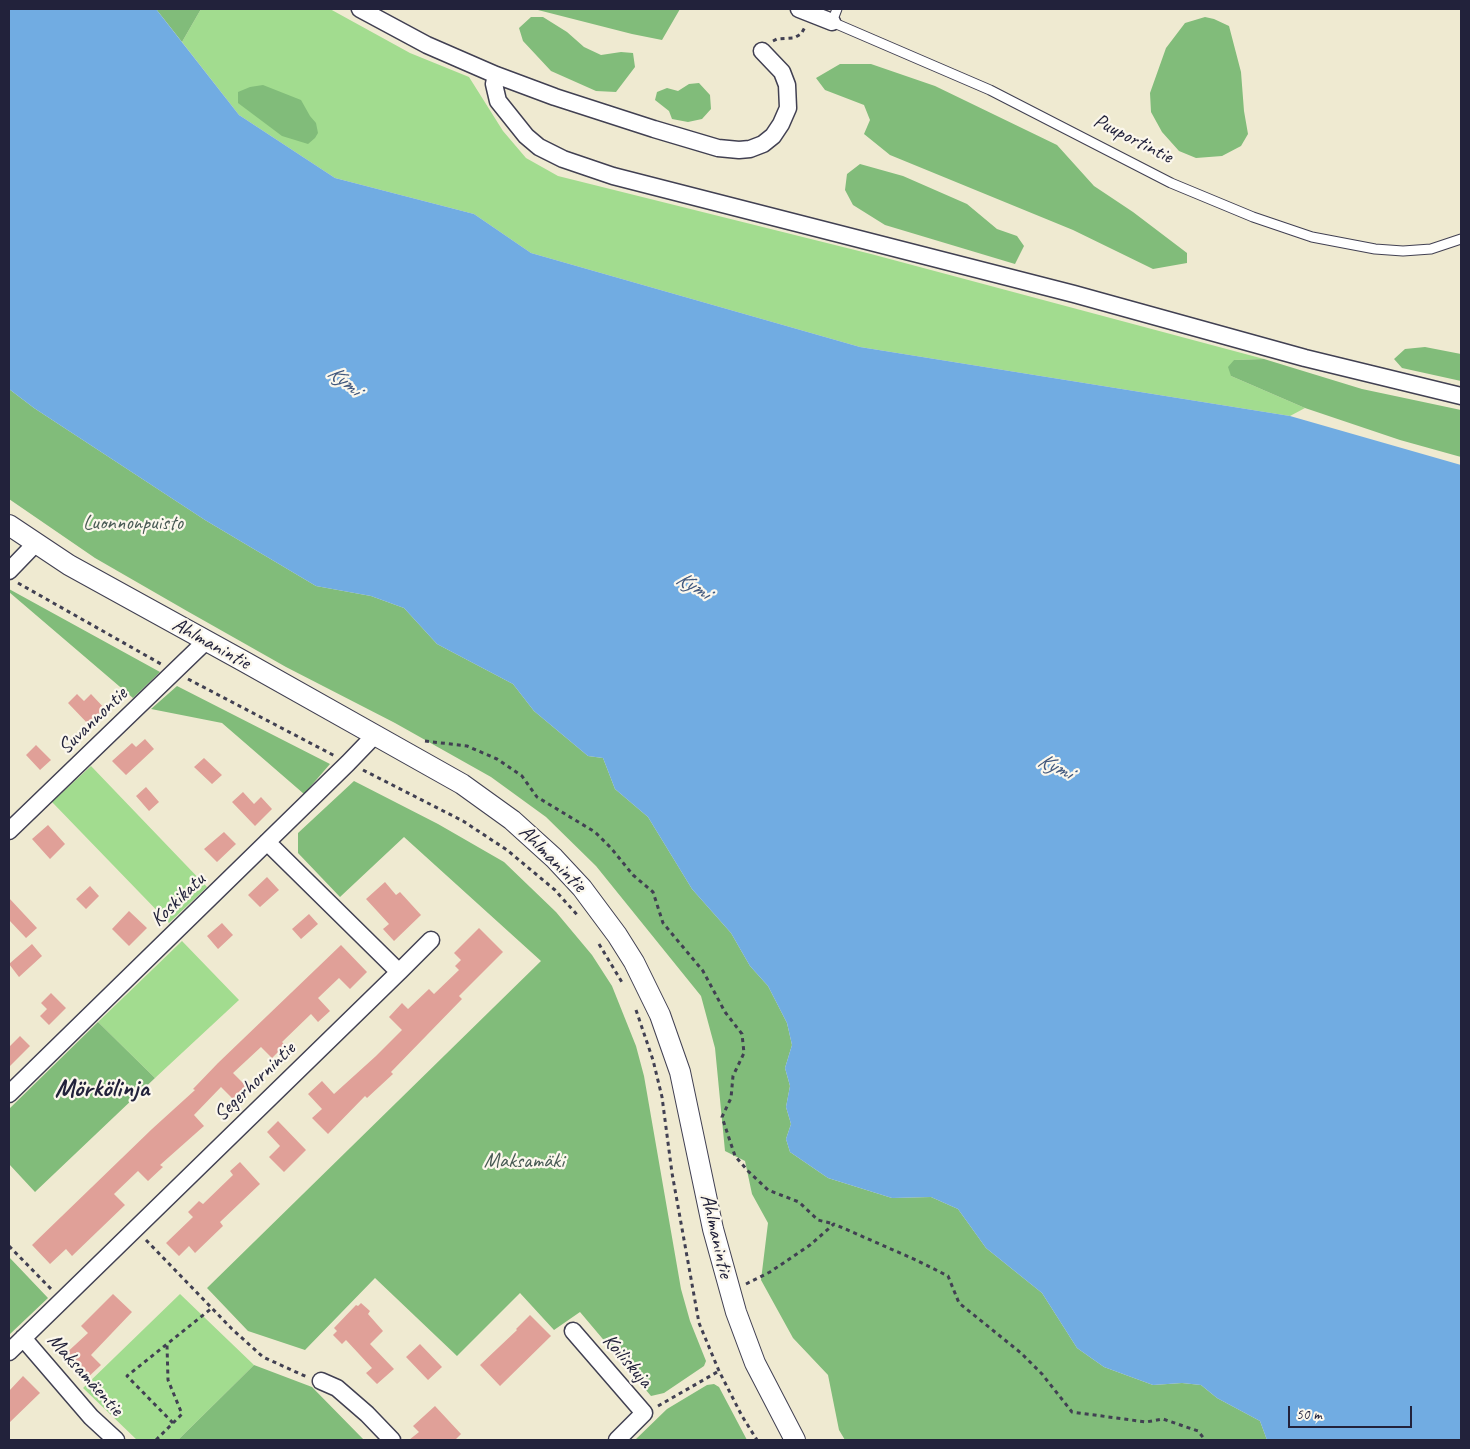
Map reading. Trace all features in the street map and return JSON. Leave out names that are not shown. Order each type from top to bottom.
[{"type":"street","points":[[360,9],[427,45],[496,75],[555,97],[718,148],[739,150],[750,149],[763,144],[773,136],[788,108],[787,85],[782,72],[766,46]]},
{"type":"street","name":"Puuportintie","points":[[799,15],[834,15]]},
{"type":"street","points":[[496,75],[494,84],[498,101],[526,136],[538,147],[563,159],[613,176],[1074,294],[1305,358],[1461,396]]},
{"type":"street","name":"Ahlmanintie","points":[[9,525],[69,566],[462,784],[512,820],[554,858],[582,888],[617,935],[634,962],[666,1032],[680,1072],[713,1229],[729,1289],[755,1363],[795,1440]]},
{"type":"street","points":[[9,571],[36,543]]},
{"type":"street","name":"Suvannontie","points":[[9,831],[206,641]]},
{"type":"street","name":"Koskikatu","points":[[9,1094],[375,735]]},
{"type":"street","points":[[267,842],[399,972]]},
{"type":"street","name":"Segerhornintie","points":[[9,1352],[431,940]]},
{"type":"street","name":"Koiliskuja","points":[[573,1331],[644,1413],[617,1440]]},
{"type":"street","name":"Maksamäentie","points":[[23,1338],[91,1417],[116,1440]]},
{"type":"street","points":[[321,1380],[337,1388],[367,1414],[392,1440]]},
{"type":"lane","name":"Puuportintie","points":[[834,15],[990,90],[1171,183],[1253,218],[1312,238],[1375,249],[1403,251],[1431,249],[1461,239]]},
{"type":"path","points":[[766,46],[777,39],[794,38],[801,34],[806,25],[799,15]]},
{"type":"path","points":[[356,767],[463,821],[507,850],[555,890],[584,923]]},
{"type":"path","points":[[599,943],[628,992]]},
{"type":"path","points":[[636,1009],[662,1097],[672,1173],[699,1323],[719,1371],[742,1416],[757,1440]]},
{"type":"path","points":[[729,1289],[748,1284],[770,1272],[810,1245],[834,1224],[948,1276],[958,1303],[1020,1352],[1042,1374],[1072,1412],[1146,1422],[1163,1419],[1198,1431],[1205,1440]]},
{"type":"path","points":[[136,1229],[212,1308],[263,1357],[300,1374],[321,1380]]},
{"type":"path","points":[[9,1246],[62,1301]]},
{"type":"path","points":[[173,1423],[127,1376],[212,1308]]},
{"type":"path","points":[[156,1440],[182,1414],[168,1380],[168,1344]]},
{"type":"path","points":[[644,1413],[719,1371]]},
{"type":"green space","points":[[156,9],[201,9],[182,42]]},
{"type":"green space","points":[[201,9],[330,9],[410,53],[469,77],[503,131],[526,158],[558,176],[871,254],[1264,359],[1234,360],[1231,376],[1305,408],[1290,416],[860,347],[531,253],[474,214],[335,178],[239,115],[182,42]]},
{"type":"green space","points":[[534,9],[680,9],[662,40]]},
{"type":"green space","points":[[531,17],[543,17],[567,32],[584,47],[601,55],[621,52],[633,53],[635,67],[616,92],[596,91],[551,71],[523,41],[519,28]]},
{"type":"green space","points":[[1205,17],[1229,26],[1241,72],[1248,134],[1241,146],[1222,156],[1196,158],[1179,151],[1162,132],[1151,112],[1150,93],[1166,48],[1185,23]]},
{"type":"green space","points":[[840,64],[871,64],[935,86],[1057,145],[1094,186],[1133,212],[1187,253],[1187,263],[1153,269],[1073,230],[890,155],[864,134],[870,120],[864,105],[825,90],[816,78]]},
{"type":"green space","points":[[699,83],[710,95],[711,109],[702,119],[688,122],[672,119],[669,111],[655,100],[657,92],[667,88],[678,91],[689,84]]},
{"type":"green space","points":[[263,85],[301,100],[316,123],[318,133],[315,138],[308,144],[282,136],[238,103],[238,92],[250,87]]},
{"type":"green space","points":[[860,164],[903,176],[967,204],[997,229],[1017,236],[1024,246],[1015,264],[885,225],[853,205],[845,190],[847,174]]},
{"type":"green space","points":[[1425,347],[1461,354],[1461,381],[1402,368],[1394,359],[1405,349]]},
{"type":"green space","points":[[1264,359],[1362,389],[1461,410],[1461,457],[1400,440],[1305,408],[1231,376],[1228,367],[1234,360]]},
{"type":"green space","name":"Luonnonpuisto","points":[[9,389],[34,408],[205,520],[316,586],[371,596],[404,608],[437,644],[513,684],[534,711],[588,756],[603,758],[615,789],[648,817],[692,889],[731,933],[750,966],[768,986],[787,1023],[792,1045],[785,1068],[790,1086],[786,1107],[791,1124],[786,1139],[790,1152],[828,1178],[892,1198],[931,1197],[958,1209],[986,1248],[1042,1293],[1077,1348],[1104,1367],[1153,1385],[1182,1383],[1201,1385],[1217,1398],[1260,1421],[1267,1440],[845,1440],[839,1430],[828,1375],[793,1338],[761,1280],[768,1223],[752,1194],[745,1161],[725,1151],[715,1048],[701,996],[596,866],[546,817],[491,777],[395,723],[286,667],[95,558],[9,499]]},
{"type":"green space","points":[[9,589],[160,672],[133,698],[9,592]]},
{"type":"green space","points":[[177,686],[330,764],[304,794],[222,723],[151,709]]},
{"type":"green space","points":[[91,766],[207,887],[169,923],[52,802]]},
{"type":"green space","name":"Maksamäki","points":[[354,781],[438,824],[504,862],[556,912],[592,955],[612,986],[636,1046],[644,1076],[681,1289],[690,1321],[706,1361],[704,1366],[664,1393],[651,1396],[580,1312],[554,1330],[520,1293],[457,1356],[375,1278],[305,1350],[248,1331],[207,1288],[541,961],[404,837],[340,897],[298,853],[298,833]]},
{"type":"green space","points":[[182,941],[239,1000],[155,1078],[98,1022]]},
{"type":"green space","points":[[98,1022],[155,1078],[35,1192],[9,1164],[9,1109]]},
{"type":"green space","points":[[9,1257],[48,1298],[9,1335]]},
{"type":"green space","points":[[180,1294],[254,1365],[178,1440],[137,1440],[83,1388]]},
{"type":"green space","points":[[254,1365],[312,1387],[364,1440],[178,1440]]},
{"type":"green space","points":[[714,1384],[719,1387],[747,1440],[635,1440],[667,1409],[707,1385]]},
{"type":"water","name":"Kymi","points":[[9,9],[156,9],[239,115],[335,178],[474,214],[531,253],[860,347],[1290,416],[1461,465],[1461,1440],[1267,1440],[1260,1421],[1217,1398],[1201,1385],[1182,1383],[1153,1385],[1104,1367],[1077,1348],[1042,1293],[986,1248],[958,1209],[931,1197],[892,1198],[828,1178],[790,1152],[786,1139],[791,1124],[786,1107],[790,1086],[785,1068],[792,1045],[787,1023],[768,986],[750,966],[731,933],[692,889],[648,817],[615,789],[603,758],[588,756],[534,711],[513,684],[437,644],[404,608],[371,596],[316,586],[205,520],[34,408],[9,389]]},
{"type":"building","points":[[77,694],[84,701],[91,694],[107,711],[91,727],[68,703]]},
{"type":"building","points":[[145,739],[154,749],[126,775],[112,761],[132,743],[136,747]]},
{"type":"building","points":[[36,745],[51,760],[40,770],[26,755]]},
{"type":"building","points":[[204,758],[222,775],[212,784],[194,767]]},
{"type":"building","points":[[146,787],[159,802],[149,811],[136,796]]},
{"type":"building","points":[[243,792],[254,804],[261,797],[272,809],[255,826],[232,802]]},
{"type":"building","points":[[48,825],[65,844],[50,859],[32,839]]},
{"type":"building","points":[[224,832],[236,844],[217,862],[204,849]]},
{"type":"building","points":[[267,877],[279,890],[260,907],[248,895]]},
{"type":"building","points":[[385,882],[396,895],[400,892],[421,915],[394,941],[383,929],[389,924],[366,899]]},
{"type":"building","points":[[90,886],[99,896],[86,909],[76,899]]},
{"type":"building","points":[[9,898],[37,928],[26,938],[9,920]]},
{"type":"building","points":[[129,911],[147,928],[129,946],[112,929]]},
{"type":"building","points":[[309,914],[318,924],[301,939],[292,929]]},
{"type":"building","points":[[222,923],[233,935],[218,949],[207,936]]},
{"type":"building","points":[[479,928],[503,952],[459,996],[462,999],[391,1072],[393,1074],[367,1098],[365,1096],[328,1134],[312,1118],[322,1109],[308,1094],[322,1081],[334,1094],[376,1056],[402,1030],[389,1017],[402,1003],[408,1009],[429,989],[434,994],[459,970],[455,966],[461,960],[454,953]]},
{"type":"building","points":[[32,944],[42,956],[19,977],[9,964]]},
{"type":"building","points":[[341,945],[367,972],[350,989],[339,978],[318,998],[330,1011],[318,1022],[311,1014],[282,1042],[285,1045],[272,1058],[261,1047],[233,1073],[246,1086],[233,1099],[221,1087],[194,1115],[204,1126],[160,1165],[163,1167],[148,1181],[138,1171],[114,1194],[125,1205],[72,1256],[66,1249],[50,1264],[32,1245],[195,1090],[193,1089],[218,1063]]},
{"type":"building","points":[[51,993],[66,1008],[49,1025],[40,1016],[47,1009],[41,1003]]},
{"type":"building","points":[[20,1036],[30,1046],[9,1067],[9,1047]]},
{"type":"building","points":[[278,1121],[306,1150],[284,1172],[269,1157],[280,1146],[267,1132]]},
{"type":"building","points":[[240,1162],[260,1184],[220,1222],[223,1226],[195,1253],[189,1246],[179,1256],[166,1243],[193,1217],[188,1212],[199,1201],[203,1204],[233,1175],[230,1171]]},
{"type":"building","points":[[113,1294],[132,1312],[91,1355],[101,1365],[84,1381],[62,1357],[88,1333],[81,1326]]},
{"type":"building","points":[[361,1303],[370,1311],[368,1314],[383,1331],[370,1344],[394,1369],[377,1384],[366,1373],[372,1368],[346,1340],[342,1344],[333,1335],[337,1331],[334,1328],[356,1305],[358,1306]]},
{"type":"building","points":[[530,1315],[551,1336],[500,1386],[480,1365]]},
{"type":"building","points":[[420,1344],[442,1367],[428,1380],[406,1357]]},
{"type":"building","points":[[23,1376],[40,1393],[9,1423],[9,1391]]},
{"type":"building","points":[[435,1406],[461,1434],[455,1440],[409,1440],[419,1432],[413,1426]]},
{"type":"district","name":"Mörkölinja","points":[[102,1089]]}]
